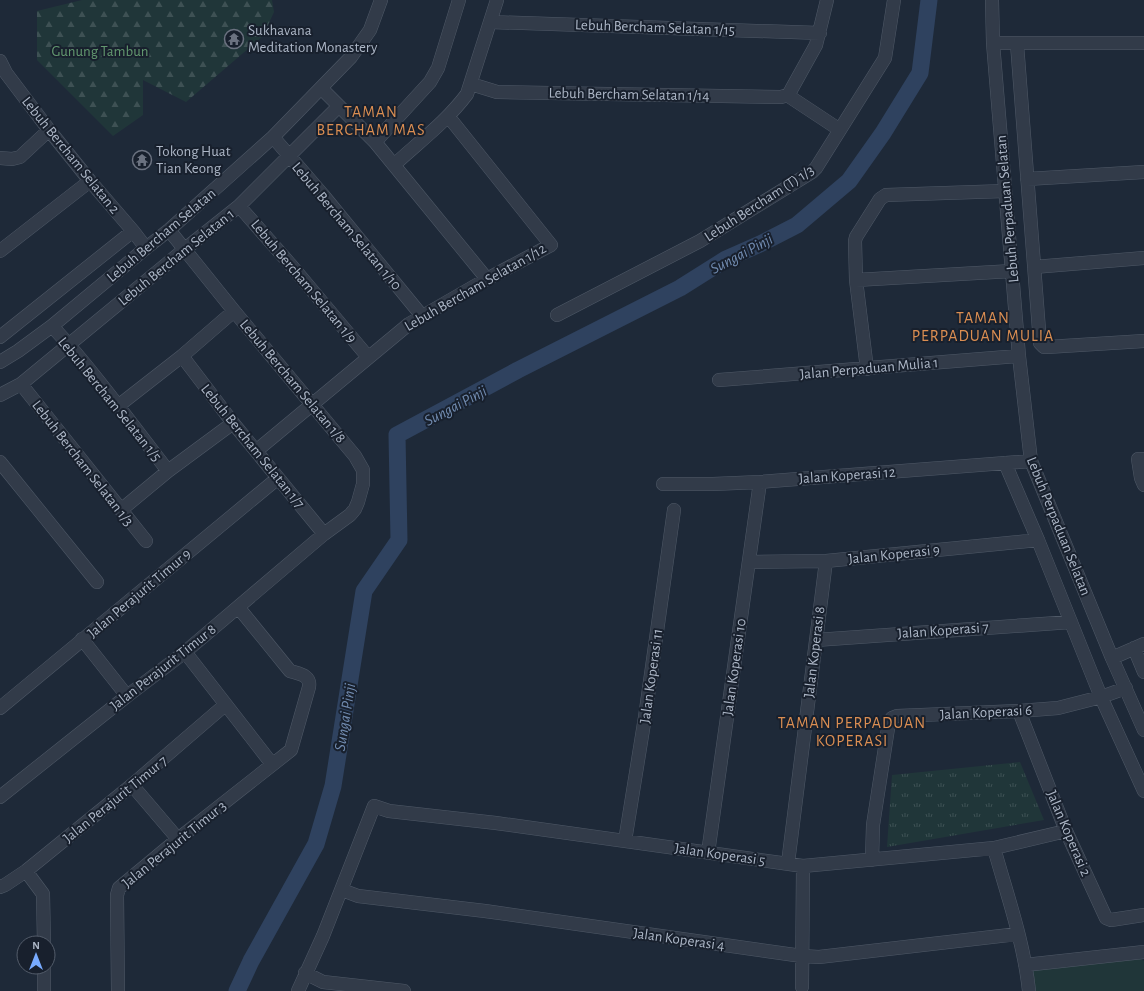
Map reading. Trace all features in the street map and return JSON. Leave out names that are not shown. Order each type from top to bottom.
[{"type":"street","name":"Lebuh Bercham Selatan","points":[[0,362],[52,326],[170,230],[273,137],[351,57],[370,30],[381,0]]},
{"type":"street","points":[[375,142],[430,82],[438,68],[459,0]]},
{"type":"street","points":[[394,165],[448,116],[461,103],[467,94],[497,0]]},
{"type":"street","points":[[827,0],[816,45],[795,85],[788,95],[840,130]]},
{"type":"street","name":"Lebuh Bercham (T) 1/3","points":[[557,315],[700,241],[812,172],[816,168],[885,58],[894,0]]},
{"type":"street","name":"Lebuh Perpaduan Selatan","points":[[992,0],[993,43],[1005,191],[1019,356],[1030,461],[1112,658],[1144,730]]},
{"type":"street","name":"Lebuh Bercham Selatan 1/15","points":[[490,22],[820,33]]},
{"type":"street","points":[[993,43],[1144,43]]},
{"type":"street","points":[[1017,44],[1040,343],[1044,347],[1047,347],[1144,341]]},
{"type":"street","name":"Lebuh Bercham Selatan 2","points":[[0,61],[3,75],[146,248]]},
{"type":"street","name":"Lebuh Bercham Selatan 1/14","points":[[471,84],[497,92],[781,97],[788,95]]},
{"type":"street","points":[[321,88],[375,142],[487,279]]},
{"type":"street","name":"Lebuh Bercham Selatan 1","points":[[0,395],[21,384],[239,206],[339,106]]},
{"type":"street","name":"Lebuh Bercham Selatan 1/12","points":[[256,451],[409,324],[551,244],[448,116]]},
{"type":"street","points":[[0,158],[12,159],[20,157],[49,130]]},
{"type":"street","name":"Lebuh Bercham Selatan 1/10","points":[[273,137],[323,195],[422,316]]},
{"type":"street","points":[[1027,179],[1144,172]]},
{"type":"street","points":[[0,251],[90,181]]},
{"type":"street","points":[[868,369],[856,280],[855,239],[880,199],[883,196],[891,195],[1005,191]]},
{"type":"street","name":"Lebuh Bercham Selatan 1/9","points":[[239,206],[368,357]]},
{"type":"street","points":[[1008,226],[1030,224]]},
{"type":"street","name":"Lebuh Bercham Selatan 1/8","points":[[170,230],[234,311],[355,456],[363,470],[362,490],[355,509],[350,515],[324,534]]},
{"type":"street","points":[[1,334],[133,231]]},
{"type":"street","points":[[1034,267],[1144,258]]},
{"type":"street","points":[[856,280],[1012,271]]},
{"type":"street","points":[[118,406],[182,356],[234,311]]},
{"type":"street","name":"Lebuh Bercham Selatan 1/5","points":[[52,326],[118,406],[168,471]]},
{"type":"street","name":"Lebuh Bercham Selatan 1/7","points":[[182,356],[233,423],[324,534]]},
{"type":"street","name":"Jalan Perpaduan Mulia 1","points":[[719,380],[1019,356]]},
{"type":"street","name":"Lebuh Bercham Selatan 1/3","points":[[21,384],[146,541]]},
{"type":"street","points":[[121,510],[168,471],[233,423]]},
{"type":"street","points":[[1141,459],[1141,478],[1144,485]]},
{"type":"street","name":"Jalan Koperasi 12","points":[[663,484],[760,482],[1030,461]]},
{"type":"street","points":[[0,462],[97,582]]},
{"type":"street","points":[[1005,463],[1038,540],[1101,697],[1144,791]]},
{"type":"street","name":"Jalan Perajurit Timur 9","points":[[0,708],[278,478]]},
{"type":"street","name":"Jalan Koperasi 10","points":[[708,853],[760,482]]},
{"type":"street","name":"Jalan Koperasi 11","points":[[626,841],[674,510]]},
{"type":"street","name":"Jalan Perajurit Timur 8","points":[[0,797],[185,652],[324,534]]},
{"type":"street","name":"Jalan Koperasi 9","points":[[749,562],[826,561],[1038,540]]},
{"type":"street","name":"Jalan Koperasi 8","points":[[788,863],[826,561]]},
{"type":"street","name":"Jalan Perajurit Timur 3","points":[[118,991],[118,890],[178,839],[291,750],[310,683],[303,675],[290,671],[238,607]]},
{"type":"street","name":"Jalan Koperasi 7","points":[[816,640],[1071,622]]},
{"type":"street","points":[[82,639],[127,696]]},
{"type":"street","points":[[1112,658],[1139,646],[1144,672]]},
{"type":"street","points":[[185,652],[272,764]]},
{"type":"street","name":"Jalan Koperasi 6","points":[[872,860],[873,825],[889,722],[892,718],[897,716],[1058,708],[1101,697],[1126,688]]},
{"type":"street","name":"Jalan Perajurit Timur 7","points":[[0,887],[26,871],[132,786],[225,705]]},
{"type":"street","name":"Jalan Koperasi 2","points":[[1019,711],[1066,831],[1106,918],[1111,920],[1144,915]]},
{"type":"street","points":[[132,786],[178,839]]},
{"type":"street","name":"Jalan Koperasi 5","points":[[342,890],[374,806],[389,810],[496,823],[803,866],[994,848],[1066,831]]},
{"type":"street","points":[[994,848],[1018,934],[1025,965],[1028,991]]},
{"type":"street","points":[[802,987],[803,866]]},
{"type":"street","points":[[26,871],[44,896],[44,935]]},
{"type":"street","points":[[298,991],[342,890]]},
{"type":"street","name":"Jalan Koperasi 4","points":[[342,890],[358,896],[485,911],[802,956],[819,957],[1018,934]]},
{"type":"street","points":[[1025,965],[1144,952]]},
{"type":"street","points":[[305,973],[323,982],[404,991]]},
{"type":"street","points":[[44,975],[44,991]]},
{"type":"green space","name":"Gunung Tambun","points":[[82,0],[272,0],[274,12],[263,36],[186,102],[143,80],[143,115],[113,136],[37,60],[37,11]]},
{"type":"green space","points":[[1020,762],[1044,820],[887,847],[892,775]]},
{"type":"green space","points":[[1138,956],[1144,961],[1144,991],[1032,991],[1029,967]]},
{"type":"waterway","name":"Sungai Pinji","points":[[237,991],[251,961],[316,844],[333,786],[364,591],[399,540],[397,435],[518,370],[680,288],[726,259],[797,225],[849,181],[883,133],[920,73],[929,0]]},
{"type":"place","name":"Sukhavana Meditation Monastery","points":[[234,39]]},
{"type":"place","name":"Tokong Huat Tian Keong","points":[[142,160]]},
{"type":"district","name":"TAMAN BERCHAM MAS","points":[[371,120]]},
{"type":"district","name":"TAMAN PERPADUAN MULIA","points":[[983,326]]},
{"type":"district","name":"TAMAN PERPADUAN KOPERASI","points":[[852,731]]}]
